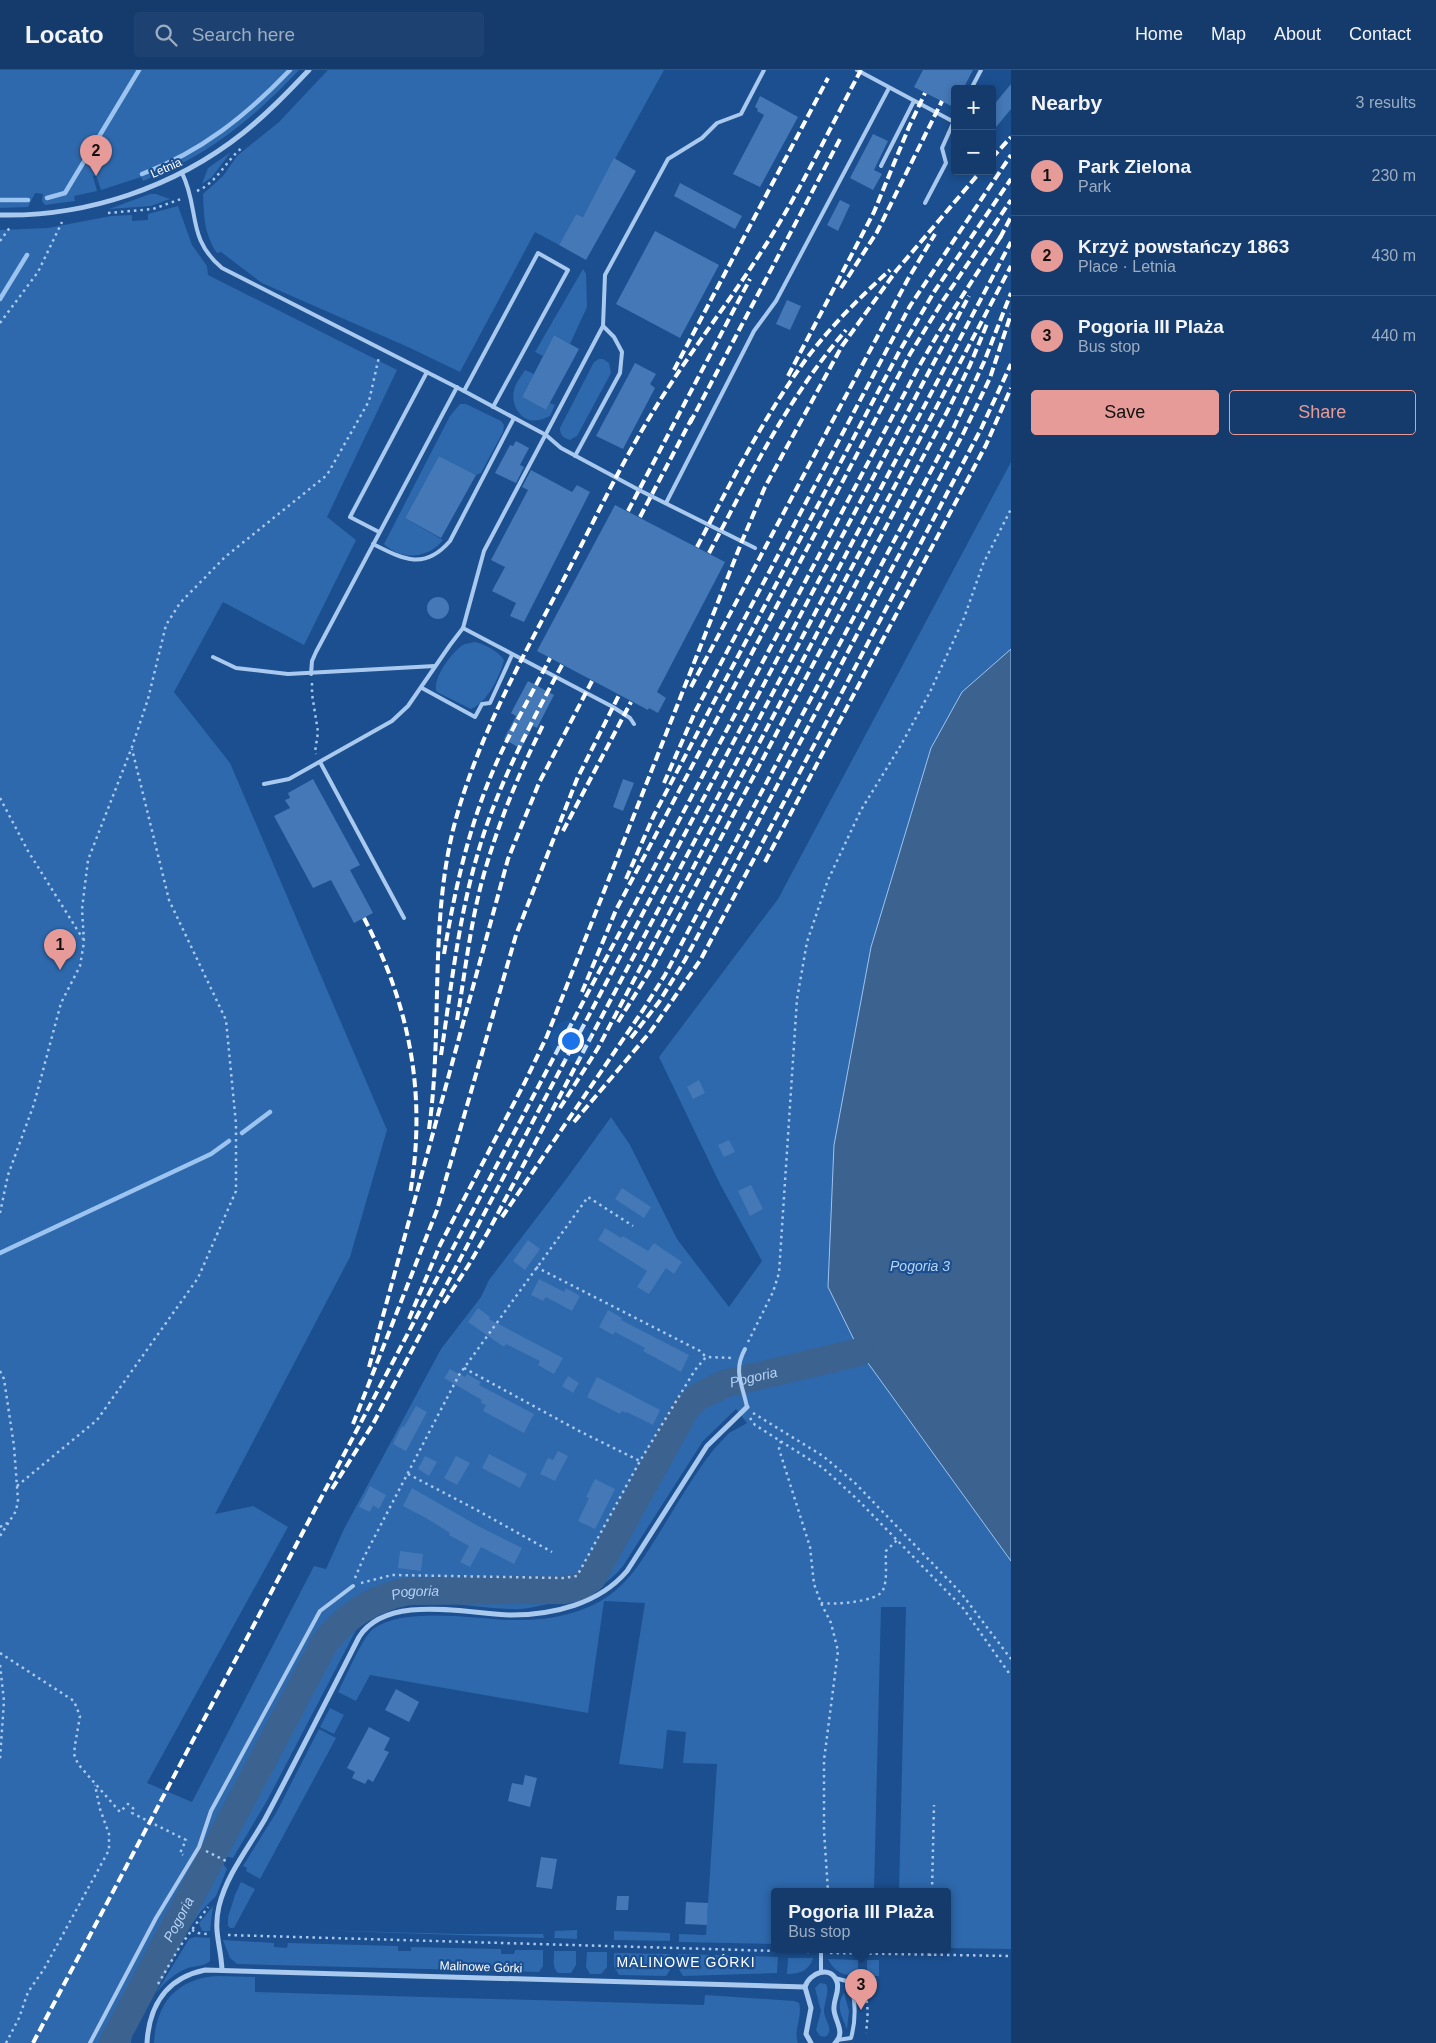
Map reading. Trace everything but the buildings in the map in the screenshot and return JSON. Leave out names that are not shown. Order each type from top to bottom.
[{"type":"street","name":"Letnia","points":[[0,215],[37,214],[86,207],[128,195],[182,172],[218,151],[254,124],[309,70]]},
{"type":"street","points":[[222,1970],[216,1934],[217,1915],[223,1893],[243,1854],[264,1821],[359,1637],[367,1626],[389,1615],[410,1610],[458,1610],[522,1614],[569,1607],[598,1595],[627,1572],[707,1446],[747,1406]]},
{"type":"street","name":"Malinowe Górki","points":[[147,2043],[150,2019],[164,1994],[181,1978],[205,1970],[805,1987]]},
{"type":"street","points":[[811,2043],[806,2034],[811,2008],[805,1987],[811,1975],[820,1972],[831,1974],[835,1978],[838,1987],[834,2011],[840,2032],[836,2042]]},
{"type":"lane","points":[[264,784],[289,779],[392,721],[408,706],[422,688],[435,666],[463,628],[484,551],[604,326],[605,275],[668,159],[702,138],[717,123],[741,114],[764,70]]},
{"type":"lane","points":[[857,70],[951,120]]},
{"type":"lane","points":[[974,85],[981,70]]},
{"type":"lane","points":[[666,503],[754,331],[776,301],[889,88]]},
{"type":"lane","points":[[881,166],[914,101]]},
{"type":"lane","points":[[925,203],[946,163],[942,148],[951,128]]},
{"type":"lane","points":[[182,172],[190,194],[198,238],[206,252],[215,262],[235,276],[464,391],[546,435],[561,448],[575,456],[755,548]]},
{"type":"lane","points":[[464,391],[538,253],[568,270],[493,407]]},
{"type":"lane","points":[[575,456],[620,373],[622,352],[614,337],[604,326]]},
{"type":"lane","points":[[379,532],[350,517],[427,372]]},
{"type":"lane","points":[[311,674],[312,661],[316,652],[456,387]]},
{"type":"lane","points":[[373,544],[402,558],[416,560],[432,556],[442,550],[450,541],[514,418]]},
{"type":"lane","points":[[463,628],[512,656],[613,707],[630,718],[634,724]]},
{"type":"lane","points":[[422,688],[475,717],[482,704],[490,703],[512,656]]},
{"type":"lane","points":[[213,657],[236,668],[288,674],[435,666]]},
{"type":"lane","points":[[320,762],[404,918]]},
{"type":"lane","points":[[745,1348],[740,1359],[738,1371],[747,1406]]},
{"type":"lane","points":[[90,2043],[156,1918],[199,1847],[211,1812],[320,1611],[352,1586]]},
{"type":"lane","points":[[820,1972],[821,1953]]},
{"type":"lane","points":[[835,1978],[850,1982],[853,1992],[854,2010],[851,2038],[836,2042]]},
{"type":"path","points":[[0,323],[38,272],[62,222]]},
{"type":"path","points":[[0,241],[11,226]]},
{"type":"path","points":[[0,1213],[8,1176],[34,1104],[61,1003],[80,966],[83,939],[82,909],[88,860],[132,747],[148,699],[166,624],[180,603],[225,556],[326,475],[369,402],[381,348]]},
{"type":"path","points":[[745,1348],[773,1292],[779,1273],[797,999],[804,954],[810,931],[825,889],[854,824],[930,692],[964,618],[983,564],[1011,509]]},
{"type":"path","points":[[311,674],[318,732],[315,752],[320,762]]},
{"type":"path","points":[[16,1486],[97,1420],[198,1278],[236,1191],[236,1124],[226,1020],[169,900],[132,747]]},
{"type":"path","points":[[0,798],[28,851],[83,939]]},
{"type":"path","points":[[352,1586],[363,1559],[464,1368],[588,1197],[632,1226]]},
{"type":"path","points":[[536,1267],[700,1351],[706,1357]]},
{"type":"path","points":[[352,1586],[392,1575],[563,1578],[577,1576],[640,1461],[695,1370],[706,1357],[740,1359]]},
{"type":"path","points":[[464,1368],[581,1432],[640,1461]]},
{"type":"path","points":[[0,1371],[4,1379],[14,1446],[18,1500],[16,1511],[0,1536]]},
{"type":"path","points":[[747,1406],[755,1425],[830,1474],[898,1540],[968,1614],[1011,1676]]},
{"type":"path","points":[[747,1406],[762,1419],[823,1456],[855,1484],[968,1601],[1011,1659]]},
{"type":"path","points":[[781,1441],[779,1450],[810,1547],[814,1584],[820,1604],[831,1623],[838,1651],[824,1760],[824,1832],[828,1888]]},
{"type":"path","points":[[407,1474],[552,1552]]},
{"type":"path","points":[[0,1527],[9,1522]]},
{"type":"path","points":[[820,1604],[841,1603],[878,1596],[884,1589],[886,1551],[898,1540]]},
{"type":"path","points":[[0,1653],[74,1701],[80,1716],[75,1745],[76,1759],[120,1812],[128,1804],[134,1809],[132,1813],[186,1840],[180,1853],[186,1856]]},
{"type":"path","points":[[0,1665],[4,1700],[0,1759]]},
{"type":"path","points":[[6,2043],[19,2018],[28,1992],[44,1969],[109,1850],[109,1834],[100,1809],[95,1784]]},
{"type":"path","points":[[932,1888],[934,1804]]},
{"type":"path","points":[[204,1849],[222,1859]]},
{"type":"path","points":[[209,1934],[198,1933],[192,1930],[208,1907],[223,1893]]},
{"type":"path","points":[[227,1935],[771,1950]]},
{"type":"path","points":[[853,1953],[930,1956],[1011,1956]]},
{"type":"path","points":[[863,1988],[868,1997],[866,2033]]},
{"type":"shaded area","points":[[0,70],[299,70],[246,121],[208,148],[166,171],[143,181],[141,177],[101,190],[96,175],[93,176],[97,191],[74,196],[75,201],[45,205],[42,201],[43,194],[35,193],[28,207],[0,208]]},
{"type":"shaded area","points":[[328,70],[664,70],[583,217],[576,214],[559,245],[535,232],[460,372],[262,283],[221,252],[217,253],[209,239],[204,217],[203,194],[223,176],[237,156],[279,122]]},
{"type":"shaded area","points":[[231,152],[212,177],[202,184],[208,168]]},
{"type":"shaded area","points":[[150,194],[170,199],[151,206],[109,209]]},
{"type":"shaded area","points":[[178,206],[192,245],[207,266],[208,275],[397,370],[327,517],[356,540],[304,645],[223,602],[174,692],[230,763],[387,1130],[350,1257],[215,1514],[253,1506],[288,1527],[147,1783],[192,1802],[314,1566],[326,1569],[344,1529],[441,1349],[481,1297],[489,1280],[611,1117],[630,1145],[677,1239],[729,1307],[762,1261],[720,1184],[659,1057],[778,899],[1011,462],[1011,1949],[951,1948],[951,1888],[899,1888],[906,1607],[881,1607],[874,1888],[771,1888],[771,1944],[679,1942],[679,1934],[706,1935],[717,1764],[683,1763],[686,1732],[667,1730],[663,1769],[619,1764],[645,1603],[604,1601],[588,1713],[370,1675],[356,1701],[338,1692],[359,1649],[369,1634],[373,1629],[386,1622],[421,1616],[534,1620],[570,1614],[612,1594],[640,1562],[714,1449],[729,1433],[747,1423],[736,1409],[703,1441],[623,1566],[615,1575],[597,1588],[566,1600],[520,1609],[428,1603],[408,1604],[388,1608],[370,1617],[355,1632],[268,1799],[233,1858],[224,1856],[221,1861],[227,1869],[216,1896],[201,1911],[180,1939],[134,2013],[131,2043],[0,2043],[0,230],[48,228],[111,216],[132,215],[132,221],[148,220],[148,214]]},
{"type":"shaded area","points":[[583,269],[586,274],[587,307],[570,344],[554,335],[543,356],[535,352]]},
{"type":"shaded area","points":[[599,359],[609,363],[611,373],[577,436],[570,440],[562,435],[560,428],[594,362]]},
{"type":"shaded area","points":[[525,370],[534,374],[522,397],[546,410],[550,403],[555,405],[550,416],[540,420],[526,419],[521,416],[515,406],[515,387]]},
{"type":"shaded area","points":[[460,404],[466,404],[501,421],[504,425],[503,432],[481,473],[476,475],[439,456],[405,518],[443,540],[430,551],[422,554],[414,556],[398,553],[384,544],[450,416]]},
{"type":"shaded area","points":[[475,642],[491,649],[504,660],[496,681],[487,695],[477,706],[471,709],[437,692],[436,686],[440,673],[454,653],[463,645]]},
{"type":"shaded area","points":[[330,1708],[344,1715],[334,1734],[320,1727]]},
{"type":"shaded area","points":[[319,1729],[336,1738],[260,1879],[246,1871],[247,1868],[243,1866],[276,1813]]},
{"type":"shaded area","points":[[241,1882],[255,1889],[234,1928],[230,1928],[228,1926],[228,1917]]},
{"type":"shaded area","points":[[213,1906],[210,1931],[202,1931],[199,1923]]},
{"type":"shaded area","points":[[310,1930],[543,1934],[544,1938]]},
{"type":"shaded area","points":[[577,1930],[577,1939],[554,1938],[555,1931]]},
{"type":"shaded area","points":[[614,1931],[670,1933],[670,1941],[614,1940]]},
{"type":"shaded area","points":[[195,1937],[210,1938],[210,1961],[179,1972],[156,1993],[189,1939]]},
{"type":"shaded area","points":[[223,1940],[274,1943],[274,1947],[287,1948],[288,1943],[398,1946],[398,1951],[411,1951],[411,1947],[501,1949],[501,1954],[514,1954],[515,1950],[543,1950],[543,1966],[539,1972],[237,1964],[230,1958]]},
{"type":"shaded area","points":[[554,1951],[576,1951],[576,1965],[571,1973],[558,1973],[556,1971]]},
{"type":"shaded area","points":[[587,1952],[607,1952],[607,1967],[601,1974],[590,1974],[586,1967]]},
{"type":"shaded area","points":[[614,1953],[670,1954],[670,1970],[666,1976],[619,1975],[614,1966]]},
{"type":"shaded area","points":[[678,1954],[778,1957],[777,1973],[683,1976],[678,1968]]},
{"type":"shaded area","points":[[788,1958],[813,1958],[809,1966],[803,1971],[787,1974]]},
{"type":"shaded area","points":[[828,1959],[858,1960],[858,1976],[848,1975],[836,1970]]},
{"type":"shaded area","points":[[867,1960],[879,1960],[879,1976],[867,1976]]},
{"type":"shaded area","points":[[218,1976],[255,1977],[255,1992],[704,2005],[705,1995],[794,2001],[799,2003],[800,2008],[797,2033],[798,2043],[154,2043],[159,2016],[171,1995],[191,1982]]},
{"type":"shaded area","points":[[820,1983],[826,1984],[827,1987],[824,2012],[829,2032],[825,2037],[820,2036],[816,2030],[821,2011],[815,1988]]},
{"type":"shaded area","points":[[844,1993],[849,2011],[847,2029],[840,2007],[841,1998]]},
{"type":"water","name":"Pogoria 3","points":[[1011,649],[1011,1561],[860,1352],[828,1287],[834,1145],[871,947],[931,748],[962,692]]},
{"type":"waterway","points":[[47,198],[65,193],[139,70]]},
{"type":"waterway","points":[[142,174],[184,155],[222,131],[257,102],[290,70]]},
{"type":"waterway","points":[[0,200],[28,200]]},
{"type":"waterway","points":[[0,299],[27,255]]},
{"type":"waterway","points":[[242,1133],[270,1112]]},
{"type":"waterway","points":[[0,1253],[211,1154],[229,1141]]},
{"type":"waterway","name":"Pogoria","points":[[113,2043],[324,1644],[341,1624],[372,1603],[408,1591],[564,1590],[579,1587],[592,1578],[686,1408],[698,1397],[724,1384],[860,1352]]},
{"type":"railway","points":[[429,1129],[433,1091],[439,939],[446,863],[463,795],[486,734],[528,647],[636,441],[678,373],[772,235],[807,174],[861,70]]},
{"type":"railway","points":[[674,370],[828,78]]},
{"type":"railway","points":[[788,376],[874,212],[925,93]]},
{"type":"railway","points":[[841,288],[877,232],[942,101]]},
{"type":"railway","points":[[996,154],[1011,137]]},
{"type":"railway","points":[[690,423],[840,139]]},
{"type":"railway","points":[[664,783],[695,712],[910,306],[1011,155]]},
{"type":"railway","points":[[409,1319],[440,1245],[547,1036],[765,487],[842,346],[896,271],[978,175]]},
{"type":"railway","points":[[626,879],[654,815],[899,352],[934,292],[1011,179]]},
{"type":"railway","points":[[582,992],[616,910],[910,354],[944,299],[1011,200]]},
{"type":"railway","points":[[1000,238],[1011,217]]},
{"type":"railway","points":[[33,2043],[918,368],[1003,233]]},
{"type":"railway","points":[[691,687],[908,279],[935,234]]},
{"type":"railway","points":[[444,1303],[488,1232],[1011,242]]},
{"type":"railway","points":[[560,1108],[598,1048],[1011,266]]},
{"type":"railway","points":[[697,547],[760,429],[804,362],[845,314],[890,270]]},
{"type":"railway","points":[[628,511],[750,279]]},
{"type":"railway","points":[[502,1217],[665,975],[953,429],[984,362],[1011,293]]},
{"type":"railway","points":[[332,1489],[373,1424],[969,296]]},
{"type":"railway","points":[[631,1038],[659,1002],[685,960],[963,434],[990,378],[1011,314]]},
{"type":"railway","points":[[618,1022],[653,966],[948,410],[987,324]]},
{"type":"railway","points":[[709,553],[755,466],[788,410],[825,356],[846,330]]},
{"type":"railway","points":[[574,1122],[651,1031],[701,959],[981,429],[1011,364]]},
{"type":"railway","points":[[765,862],[986,445],[1011,388]]},
{"type":"railway","points":[[640,517],[692,418]]},
{"type":"railway","points":[[444,954],[462,864],[482,799],[504,747],[550,658]]},
{"type":"railway","points":[[441,1055],[460,930],[477,856],[494,806],[514,758],[562,665]]},
{"type":"railway","points":[[369,1367],[508,859],[539,783],[592,681]]},
{"type":"railway","points":[[353,1424],[437,1210],[516,935],[577,779],[619,695]]},
{"type":"railway","points":[[563,831],[631,702]]},
{"type":"railway","points":[[457,1020],[474,915],[482,881],[494,840],[509,801],[543,725]]},
{"type":"railway","points":[[364,918],[393,984],[411,1052],[415,1086],[416,1121],[415,1157],[410,1194]]},
{"type":"place","name":"Krzyż powstańczy 1863","points":[[96,176]]},
{"type":"place","name":"Park Zielona","points":[[60,970]]},
{"type":"place","name":"Pogoria III Plaża","points":[[861,2010]]},
{"type":"district","name":"MALINOWE GÓRKI","points":[[686,1962]]}]
